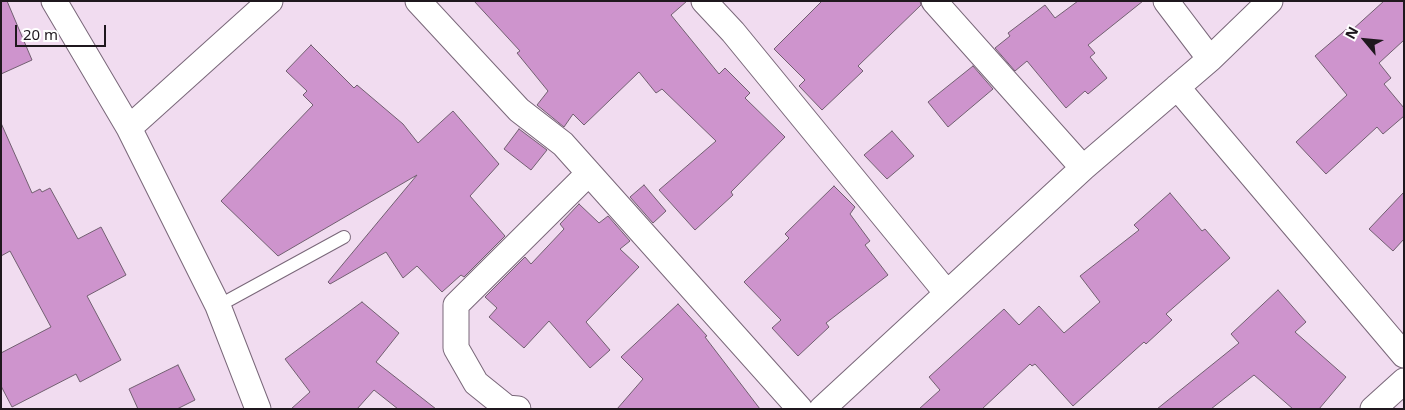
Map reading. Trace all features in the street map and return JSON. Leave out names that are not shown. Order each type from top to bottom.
[{"type":"street","points":[[54,1],[129,128],[218,306],[258,409]]},
{"type":"street","points":[[129,128],[270,1]]},
{"type":"street","points":[[418,1],[520,110],[563,144],[800,409]]},
{"type":"street","points":[[704,1],[733,32],[946,292]]},
{"type":"street","points":[[934,1],[1083,168]]},
{"type":"street","points":[[1166,1],[1210,59]]},
{"type":"street","points":[[822,409],[946,292],[1083,168],[1210,59],[1270,1]]},
{"type":"street","points":[[1177,87],[1404,355]]},
{"type":"street","points":[[518,409],[507,408],[476,383],[456,348],[456,305],[589,173]]},
{"type":"street","points":[[1374,409],[1404,381]]},
{"type":"lane","points":[[218,306],[344,237]]},
{"type":"building","points":[[1,1],[7,1],[32,60],[1,74]]},
{"type":"building","points":[[474,1],[687,1],[671,15],[719,74],[725,68],[750,93],[745,98],[785,137],[731,192],[733,195],[695,230],[659,190],[716,141],[662,89],[656,93],[639,72],[584,125],[573,114],[564,127],[537,105],[548,91],[517,53],[520,51]]},
{"type":"building","points":[[822,1],[920,1],[921,5],[858,66],[863,71],[822,110],[799,86],[805,80],[774,49]]},
{"type":"building","points":[[1078,1],[1143,1],[1088,45],[1095,53],[1090,57],[1107,78],[1088,94],[1085,91],[1066,108],[1027,61],[1015,71],[995,48],[1010,36],[1008,33],[1045,5],[1055,18]]},
{"type":"building","points":[[1384,1],[1404,1],[1404,40],[1379,63],[1391,78],[1384,84],[1404,108],[1404,116],[1383,134],[1377,127],[1326,174],[1296,142],[1347,95],[1315,56],[1349,27],[1352,30]]},
{"type":"building","points":[[311,45],[354,88],[357,85],[403,124],[418,143],[453,111],[499,164],[470,196],[505,236],[464,277],[461,275],[442,292],[417,266],[403,278],[386,252],[330,284],[328,282],[417,175],[278,256],[221,201],[313,105],[303,95],[307,91],[286,71]]},
{"type":"building","points":[[973,66],[993,89],[948,127],[928,102]]},
{"type":"building","points":[[1,123],[32,193],[40,189],[42,192],[50,188],[78,239],[101,227],[126,275],[87,296],[121,360],[80,382],[76,374],[12,407],[1,386],[1,353],[51,327],[10,251],[1,256]]},
{"type":"building","points":[[519,129],[547,150],[531,170],[504,149]]},
{"type":"building","points":[[892,131],[914,156],[887,179],[864,155]]},
{"type":"building","points":[[644,185],[666,211],[653,223],[630,197]]},
{"type":"building","points":[[834,186],[855,207],[850,214],[870,241],[865,245],[888,275],[826,323],[829,327],[798,356],[772,328],[781,320],[744,282],[789,238],[785,234]]},
{"type":"building","points":[[1404,192],[1404,239],[1393,251],[1369,229]]},
{"type":"building","points":[[1170,193],[1202,231],[1205,229],[1230,258],[1166,314],[1172,320],[1146,344],[1144,342],[1073,406],[1035,364],[1032,366],[1030,364],[982,409],[919,409],[940,390],[929,377],[1004,309],[1019,325],[1039,306],[1064,333],[1100,302],[1080,276],[1139,230],[1134,225]]},
{"type":"building","points":[[579,204],[599,223],[608,216],[630,241],[620,249],[639,267],[586,322],[610,350],[590,368],[549,321],[524,348],[489,317],[497,308],[485,297],[525,257],[531,264],[564,229],[560,224]]},
{"type":"building","points":[[1278,290],[1306,322],[1295,332],[1346,377],[1319,409],[1293,409],[1254,375],[1211,409],[1157,409],[1239,343],[1231,334]]},
{"type":"building","points":[[362,302],[399,333],[376,362],[436,409],[398,409],[374,390],[357,409],[291,409],[310,392],[285,359]]},
{"type":"building","points":[[678,304],[707,336],[705,337],[760,409],[617,409],[643,379],[621,357]]},
{"type":"building","points":[[178,365],[195,400],[177,409],[138,409],[129,389]]}]
